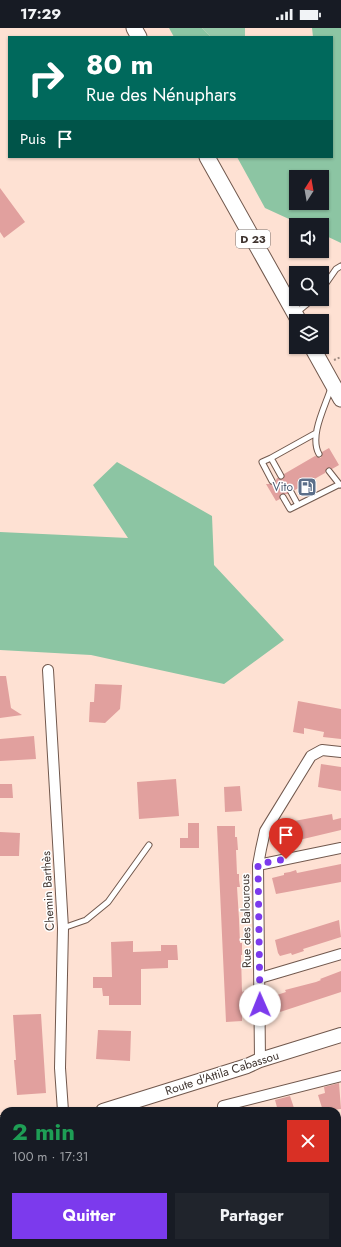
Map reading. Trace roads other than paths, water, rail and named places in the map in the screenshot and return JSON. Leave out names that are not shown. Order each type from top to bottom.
[{"type":"main road","name":"D 23","points":[[208,158],[295,314]]},
{"type":"main road","points":[[316,354],[341,399]]},
{"type":"main road","name":"Route d'Attila Cabassou","points":[[116,1107],[341,1035]]},
{"type":"street","name":"Chemin Barthès","points":[[48,670],[63,928],[60,1068],[63,1107]]},
{"type":"street","name":"Rue des Balourous","points":[[260,1060],[258,864],[265,831],[311,756],[322,750],[341,752]]},
{"type":"street","points":[[258,864],[341,848]]},
{"type":"street","points":[[260,978],[341,954]]},
{"type":"street","points":[[223,1106],[341,1076]]},
{"type":"lane","points":[[329,279],[341,266]]},
{"type":"lane","points":[[300,314],[307,306]]},
{"type":"lane","points":[[319,454],[315,447],[316,433],[332,384]]},
{"type":"lane","points":[[272,481],[262,462],[316,433]]},
{"type":"lane","points":[[271,458],[281,476]]},
{"type":"lane","points":[[283,497],[290,510],[340,485],[329,471]]},
{"type":"lane","points":[[291,492],[298,505]]},
{"type":"lane","points":[[63,928],[86,920],[108,902],[149,845]]},
{"type":"place","name":"Vito","points":[[307,487]]}]
